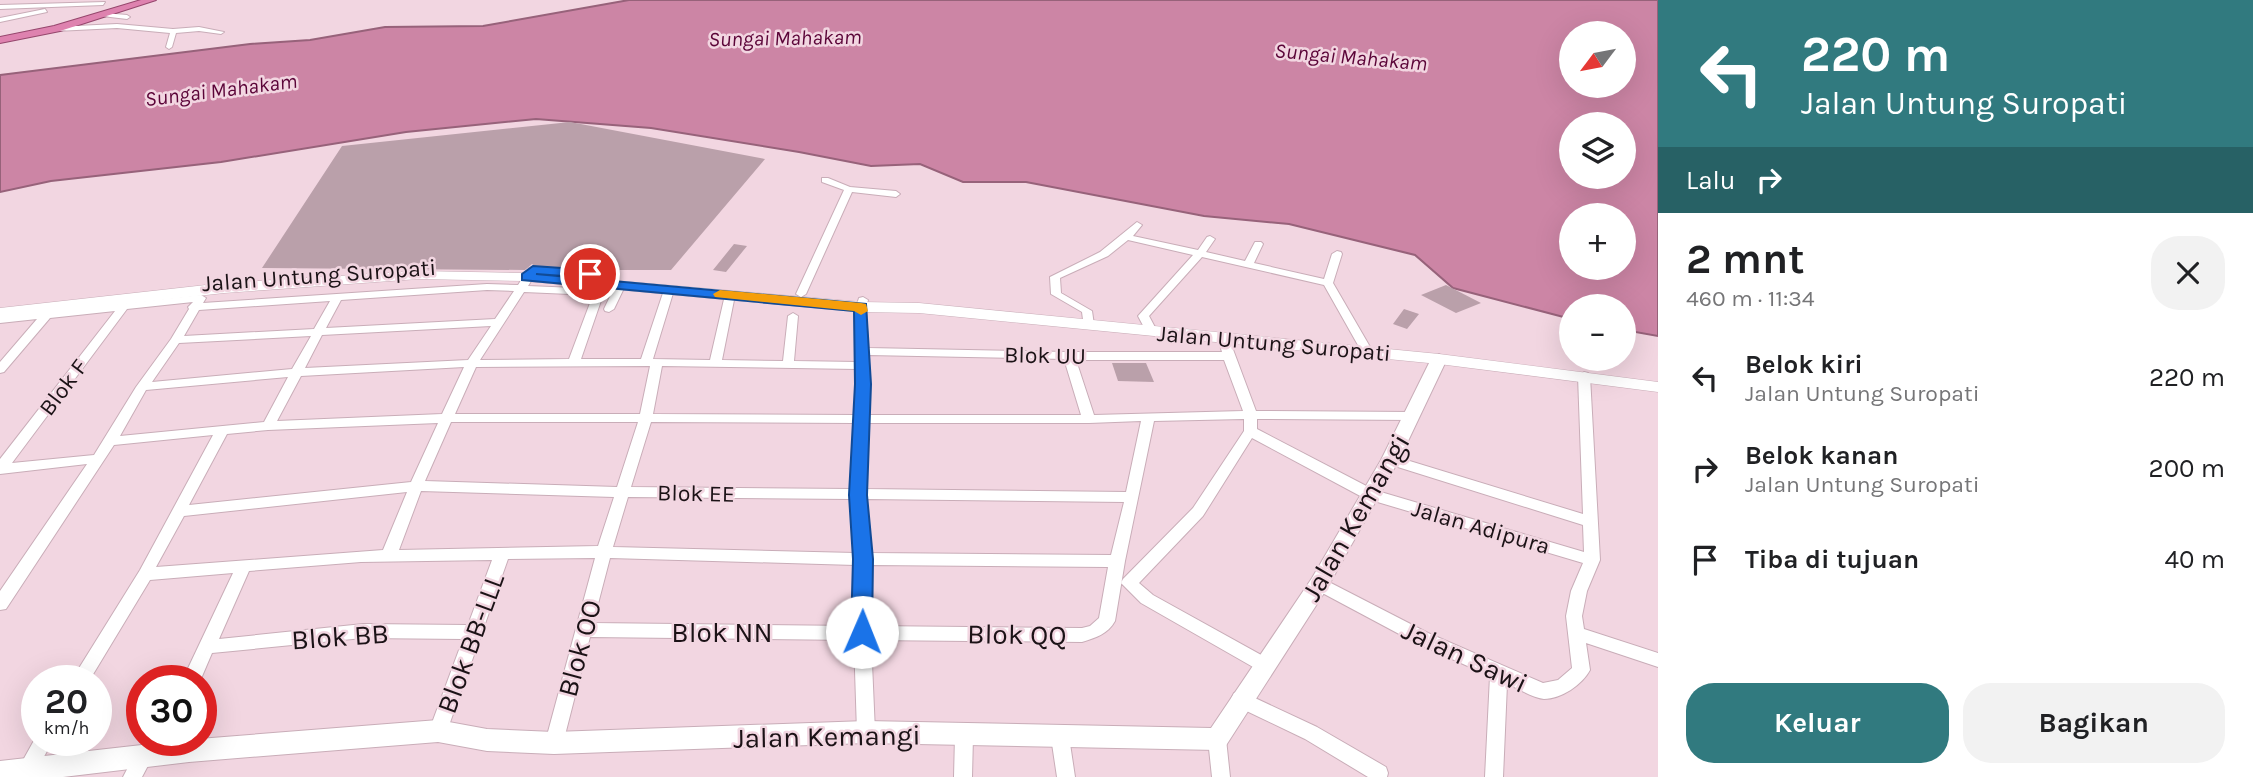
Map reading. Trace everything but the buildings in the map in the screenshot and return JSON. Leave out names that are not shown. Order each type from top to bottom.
[{"type":"highway","points":[[0,35],[56,29],[104,15],[129,12],[151,0]]},
{"type":"highway","points":[[0,35],[65,21],[111,2],[128,3],[129,12]]},
{"type":"main road","name":"Jalan Untung Suropati","points":[[0,305],[226,279],[408,265],[620,286],[862,303]]},
{"type":"main road","name":"Jalan Untung Suropati","points":[[0,313],[200,298],[418,275],[527,278],[801,294],[889,306],[1438,359],[1658,387]]},
{"type":"street","points":[[3,6],[14,0]]},
{"type":"street","points":[[12,18],[40,0]]},
{"type":"street","points":[[0,20],[86,0]]},
{"type":"street","points":[[3,6],[111,2]]},
{"type":"street","points":[[88,20],[117,26],[221,32]]},
{"type":"street","points":[[56,29],[117,26]]},
{"type":"street","points":[[169,47],[173,31]]},
{"type":"street","points":[[825,180],[849,189],[897,194]]},
{"type":"street","points":[[801,294],[849,189]]},
{"type":"street","points":[[1088,326],[1087,311],[1056,294],[1055,277],[1104,254],[1137,225]]},
{"type":"street","points":[[1126,237],[1328,283]]},
{"type":"street","points":[[1180,249],[1188,237]]},
{"type":"street","points":[[1151,331],[1143,316],[1200,254],[1210,239]]},
{"type":"street","points":[[1248,266],[1258,244]]},
{"type":"street","points":[[1337,254],[1328,283],[1367,352]]},
{"type":"street","points":[[389,555],[416,486],[449,418],[471,364],[527,278]]},
{"type":"street","points":[[0,320],[51,310],[200,298],[337,297],[487,287],[527,278],[599,292],[574,362]]},
{"type":"street","points":[[609,309],[620,286]]},
{"type":"street","name":"Blok OO","points":[[554,743],[604,552],[646,420],[651,363],[669,290]]},
{"type":"street","points":[[715,363],[730,295]]},
{"type":"street","points":[[268,426],[337,297]]},
{"type":"street","points":[[0,604],[95,460],[110,442],[200,298]]},
{"type":"street","points":[[862,303],[862,419],[858,495],[863,559],[862,632],[866,732]]},
{"type":"street","name":"Blok F","points":[[0,469],[125,305]]},
{"type":"street","points":[[0,369],[51,310]]},
{"type":"street","points":[[788,365],[793,316]]},
{"type":"street","points":[[176,340],[498,322]]},
{"type":"street","points":[[1224,338],[1227,356],[1251,424],[1368,494]]},
{"type":"street","points":[[1069,356],[1089,419]]},
{"type":"street","name":"Blok UU","points":[[863,358],[1227,356]]},
{"type":"street","points":[[142,387],[296,372],[471,364],[574,362],[788,365],[863,358]]},
{"type":"street","name":"Jalan Kemangi","points":[[0,773],[307,740],[438,732],[487,740],[554,743],[866,732],[1217,739],[1319,584],[1368,494],[1390,460],[1438,359]]},
{"type":"street","points":[[1584,376],[1592,560]]},
{"type":"street","points":[[110,442],[221,433],[268,426],[449,418],[1089,419],[1203,415],[1251,424],[1412,416]]},
{"type":"street","points":[[1148,417],[1117,561],[1129,583],[1147,599],[1266,666]]},
{"type":"street","points":[[1129,583],[1198,512],[1251,424]]},
{"type":"street","points":[[90,665],[145,574],[221,433]]},
{"type":"street","points":[[0,469],[95,460]]},
{"type":"street","points":[[1390,460],[1590,522]]},
{"type":"street","name":"Blok EE","points":[[179,511],[416,486],[622,492],[1132,497]]},
{"type":"street","name":"Jalan Adipura","points":[[1368,494],[1592,560]]},
{"type":"street","points":[[145,574],[389,555],[604,552],[863,559],[1117,561]]},
{"type":"street","name":"Blok BB-LLL","points":[[438,732],[502,554]]},
{"type":"street","name":"Jalan Sawi","points":[[1319,584],[1422,638],[1542,691],[1558,690],[1581,670],[1574,616],[1579,591],[1592,560]]},
{"type":"street","name":"Blok QQ","points":[[862,632],[1082,635],[1095,631],[1107,621],[1117,561]]},
{"type":"street","points":[[198,665],[244,566]]},
{"type":"street","name":"Blok NN","points":[[583,630],[862,632]]},
{"type":"street","name":"Blok BB","points":[[206,647],[363,631],[474,632]]},
{"type":"street","points":[[1576,633],[1658,660]]},
{"type":"street","points":[[1494,777],[1499,672]]},
{"type":"street","points":[[1241,699],[1311,733],[1379,773]]},
{"type":"street","points":[[963,777],[964,736]]},
{"type":"street","points":[[1060,737],[1066,777]]},
{"type":"street","points":[[1217,739],[1221,777]]},
{"type":"street","points":[[26,771],[35,756]]},
{"type":"water","name":"Sungai Mahakam","points":[[629,0],[1658,0],[1658,336],[1636,332],[1636,294],[1559,294],[1559,316],[1453,288],[1415,255],[1289,224],[1204,216],[1026,182],[963,182],[920,164],[871,166],[651,128],[536,119],[406,132],[221,162],[51,181],[0,192],[0,75],[250,44],[310,40],[385,27],[483,26]]},
{"type":"slow traffic","points":[[720,294],[861,307],[861,311]]},
{"type":"route","points":[[590,274],[533,270],[526,277],[861,307],[864,351],[858,495],[863,559],[862,632]]}]
